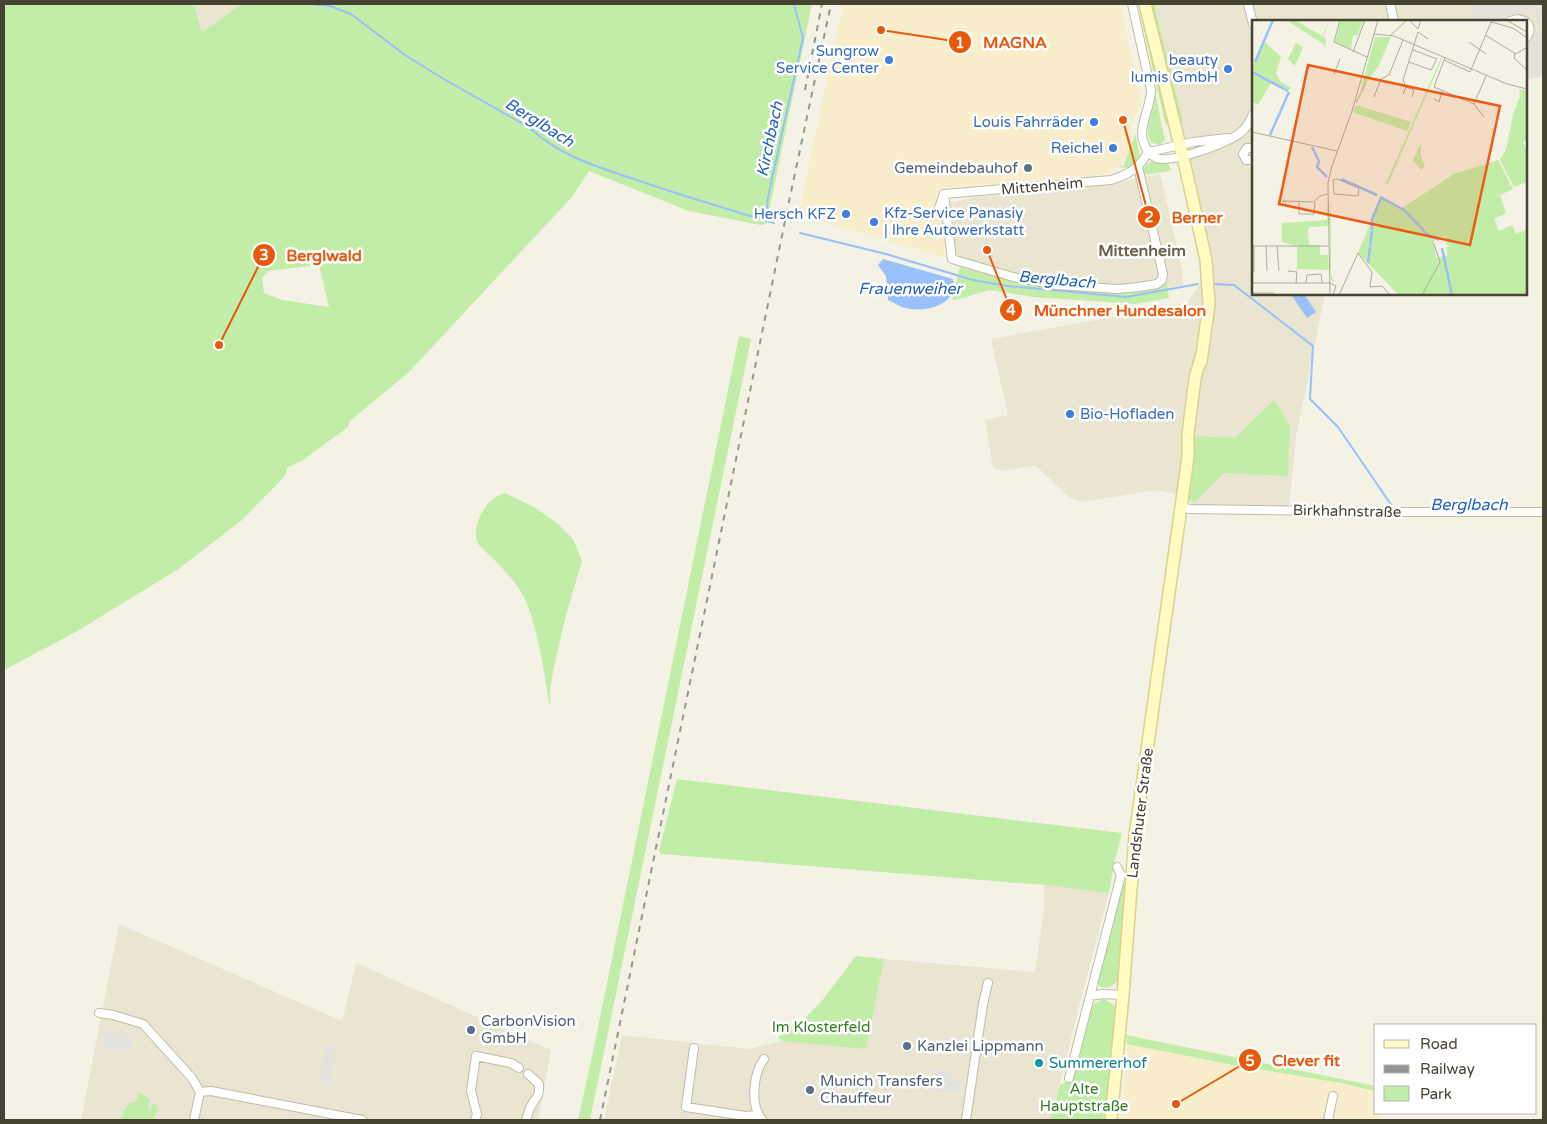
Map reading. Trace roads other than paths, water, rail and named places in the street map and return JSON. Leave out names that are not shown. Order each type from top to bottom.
[{"type":"main road","points":[[1145,4],[1204,245],[1208,281],[1208,304],[1202,354],[1195,378],[1181,507]]},
{"type":"main road","name":"Landshuter Straße","points":[[1112,1120],[1135,836],[1181,507]]},
{"type":"street","points":[[1132,4],[1151,90],[1150,103],[1142,134],[1148,151],[1181,150],[1233,138],[1248,126],[1252,116]]},
{"type":"street","points":[[1248,4],[1252,20]]},
{"type":"street","points":[[1390,4],[1394,20]]},
{"type":"street","points":[[1527,23],[1530,31],[1527,36]]},
{"type":"street","points":[[1233,138],[1244,150],[1246,160],[1252,160]]},
{"type":"street","points":[[1244,150],[1252,148]]},
{"type":"street","name":"Mittenheim","points":[[944,194],[1111,180],[1123,176],[1138,166],[1148,151]]},
{"type":"street","points":[[944,194],[952,259],[1013,277],[1057,285],[1118,289],[1139,287],[1157,284],[1162,280],[1163,274],[1138,166]]},
{"type":"street","points":[[938,211],[944,194]]},
{"type":"street","name":"Birkhahnstraße","points":[[1181,507],[1190,509],[1402,512],[1543,512]]},
{"type":"street","points":[[1069,1078],[1121,874],[1117,867]]},
{"type":"street","points":[[966,1120],[983,1004],[988,983]]},
{"type":"street","points":[[1090,996],[1102,994],[1123,995]]},
{"type":"street","points":[[99,1013],[143,1024],[192,1078],[200,1092],[194,1120]]},
{"type":"street","points":[[694,1048],[686,1107],[760,1118],[754,1100],[758,1067],[764,1059]]},
{"type":"street","points":[[475,1120],[477,1114],[471,1091],[476,1056],[511,1063],[519,1068]]},
{"type":"street","points":[[526,1120],[530,1105],[537,1099],[539,1091],[538,1084],[528,1074]]},
{"type":"street","points":[[200,1092],[211,1091],[362,1120]]},
{"type":"street","points":[[1328,1120],[1333,1096]]},
{"type":"water","name":"Frauenweiher","points":[[883,259],[953,279],[954,288],[951,296],[937,306],[919,309],[902,307],[888,300],[886,276],[878,265]]},
{"type":"water","points":[[1305,295],[1316,312],[1307,318],[1292,296]]},
{"type":"waterway","name":"Berglbach","points":[[311,4],[330,6],[351,14],[405,55],[530,128],[555,147],[583,161],[692,198],[774,223]]},
{"type":"waterway","name":"Kirchbach","points":[[766,220],[768,197],[803,38],[794,4]]},
{"type":"waterway","name":"Berglbach","points":[[800,233],[886,254],[973,280],[1007,286],[1126,297],[1198,284]]},
{"type":"waterway","name":"Berglbach","points":[[1215,284],[1234,285],[1313,346],[1310,399],[1338,427],[1392,506]]},
{"type":"waterway","name":"Berglbach","points":[[1395,515],[1432,516]]},
{"type":"railway","points":[[805,90],[822,4]]},
{"type":"railway","points":[[600,1120],[831,4]]},
{"type":"place","name":"MAGNA","points":[[881,30]]},
{"type":"place","name":"Sungrow Service Center","points":[[889,60]]},
{"type":"place","name":"beauty lumis GmbH","points":[[1228,69]]},
{"type":"place","name":"Berner","points":[[1123,120]]},
{"type":"place","name":"Louis Fahrräder","points":[[1094,122]]},
{"type":"place","name":"Reichel","points":[[1113,148]]},
{"type":"place","name":"Gemeindebauhof","points":[[1028,168]]},
{"type":"place","name":"Hersch KFZ","points":[[846,214]]},
{"type":"place","name":"Kfz-Service Panasiy | Ihre Autowerkstatt","points":[[874,222]]},
{"type":"place","name":"Münchner Hundesalon","points":[[987,250]]},
{"type":"place","name":"Berglwald","points":[[219,345]]},
{"type":"place","name":"Bio-Hofladen","points":[[1070,414]]},
{"type":"place","name":"CarbonVision GmbH","points":[[471,1030]]},
{"type":"place","name":"Kanzlei Lippmann","points":[[907,1046]]},
{"type":"place","name":"Summererhof","points":[[1039,1063]]},
{"type":"place","name":"Munich Transfers Chauffeur","points":[[810,1090]]},
{"type":"place","name":"Clever fit","points":[[1176,1104]]},
{"type":"district","name":"Mittenheim","points":[[1142,250]]},
{"type":"park label","name":"Im Klosterfeld","points":[[821,1027]]},
{"type":"park label","name":"Alte Hauptstraße","points":[[1084,1098]]}]
